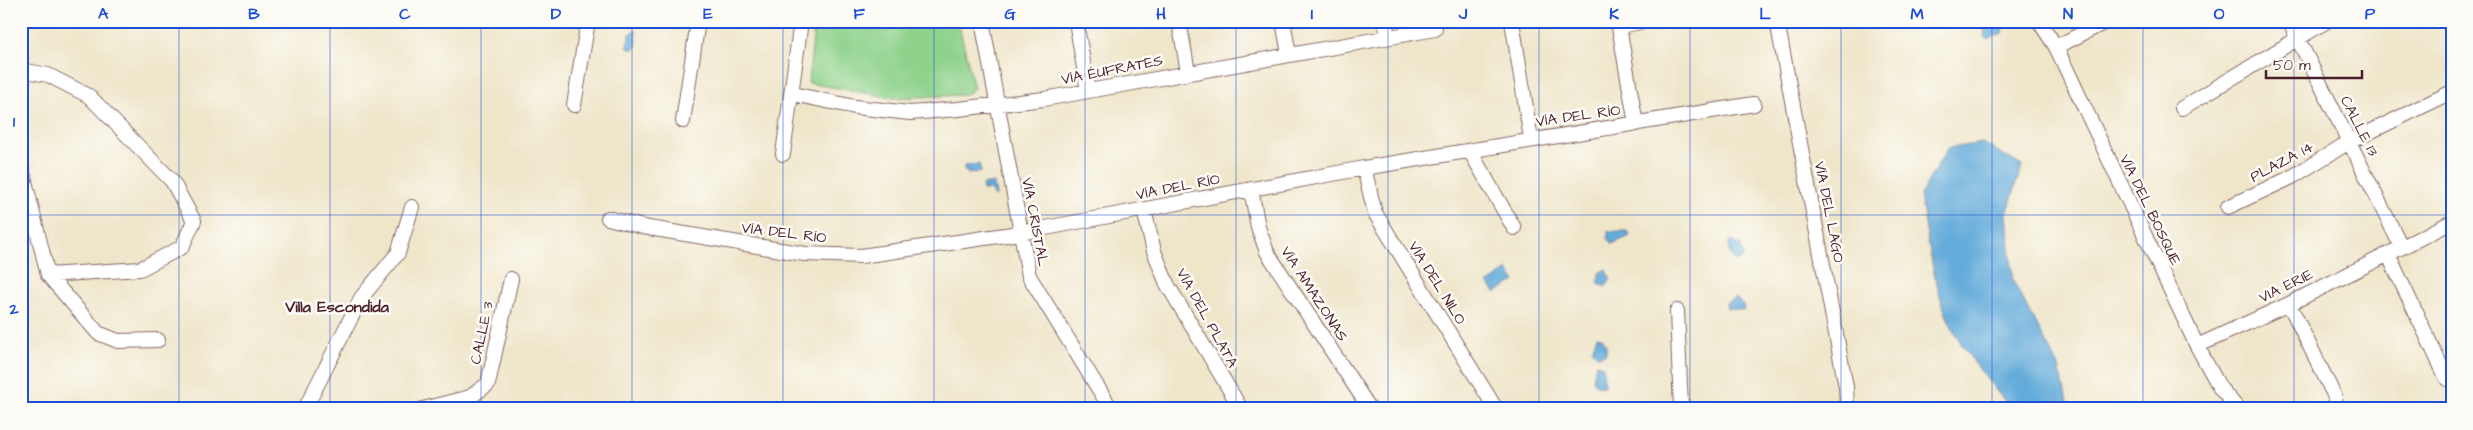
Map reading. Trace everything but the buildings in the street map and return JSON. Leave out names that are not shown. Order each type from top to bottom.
[{"type":"street","points":[[574,105],[588,21]]},
{"type":"street","points":[[682,121],[698,21]]},
{"type":"street","points":[[784,154],[801,21]]},
{"type":"street","name":"VÍA CRISTAL","points":[[982,21],[1019,233],[1029,276],[1111,409]]},
{"type":"street","points":[[1076,21],[1088,91]]},
{"type":"street","points":[[1180,21],[1188,72]]},
{"type":"street","points":[[1283,21],[1289,54]]},
{"type":"street","points":[[1385,21],[1388,37]]},
{"type":"street","points":[[1512,21],[1532,139]]},
{"type":"street","points":[[1636,124],[1618,24],[1646,21]]},
{"type":"street","name":"VÍA DEL LAGO","points":[[1777,21],[1846,387],[1847,409]]},
{"type":"street","name":"VÍA DEL BOSQUE","points":[[2039,21],[2056,47],[2197,346],[2220,388],[2238,409]]},
{"type":"street","points":[[2056,47],[2107,21]]},
{"type":"street","name":"CALLE 13","points":[[2288,21],[2401,246]]},
{"type":"street","points":[[2182,108],[2327,21]]},
{"type":"street","name":"VÍA ÉUFRATES","points":[[793,94],[855,107],[910,113],[998,105],[1088,91],[1435,29]]},
{"type":"street","points":[[21,70],[48,75],[89,96],[172,181],[194,221],[182,247],[140,269],[48,275]]},
{"type":"street","name":"PLAZA 14","points":[[2228,207],[2292,177],[2349,142],[2450,93]]},
{"type":"street","name":"VÍA DEL RÍO","points":[[608,218],[643,227],[805,254],[861,256],[1019,233],[1364,168],[1754,104]]},
{"type":"street","points":[[1470,151],[1514,228]]},
{"type":"street","points":[[21,165],[48,275],[98,333],[118,341],[158,340]]},
{"type":"street","name":"VÍA DEL NILO","points":[[1364,168],[1375,213],[1496,409]]},
{"type":"street","name":"VÍA AMAZONAS","points":[[1251,189],[1258,227],[1267,252],[1370,409]]},
{"type":"street","points":[[305,409],[361,298],[398,253],[412,208]]},
{"type":"street","name":"VÍA DEL PLATA","points":[[1144,210],[1154,251],[1167,284],[1241,409]]},
{"type":"street","name":"VIA ERIE","points":[[2197,346],[2289,304],[2452,222]]},
{"type":"street","points":[[2388,254],[2447,379]]},
{"type":"street","name":"CALLE 3","points":[[423,409],[470,397],[488,384],[511,279]]},
{"type":"street","points":[[2289,304],[2335,397]]},
{"type":"street","points":[[1677,311],[1680,409]]},
{"type":"green space","points":[[815,21],[958,21],[974,88],[965,95],[893,98],[808,83]]},
{"type":"water","points":[[2000,24],[2004,32],[1987,40],[1984,36],[1985,29]]},
{"type":"water","points":[[636,29],[637,42],[635,49],[629,49],[627,46],[630,34]]},
{"type":"water","points":[[1983,143],[2022,166],[2007,214],[2013,281],[2059,367],[2069,409],[2011,409],[1959,340],[1941,300],[1930,255],[1920,195],[1948,148]]},
{"type":"water","points":[[979,164],[981,172],[968,174],[968,171],[965,172],[964,166]]},
{"type":"water","points":[[994,183],[996,196],[994,197],[990,190],[983,190],[982,185]]},
{"type":"water","points":[[1608,231],[1627,231],[1630,236],[1612,244],[1608,239]]},
{"type":"water","points":[[1730,241],[1740,245],[1744,256],[1737,262],[1730,253]]},
{"type":"water","points":[[1606,269],[1611,279],[1605,287],[1599,284],[1599,273]]},
{"type":"water","points":[[1508,270],[1515,281],[1495,293],[1488,283]]},
{"type":"water","points":[[1736,298],[1743,304],[1744,310],[1727,308],[1726,303]]},
{"type":"water","points":[[1597,336],[1602,337],[1606,345],[1606,353],[1598,356],[1592,350]]},
{"type":"water","points":[[1596,364],[1603,366],[1604,386],[1596,385],[1593,379]]},
{"type":"district","name":"Villa Escondida","points":[[337,307]]}]
